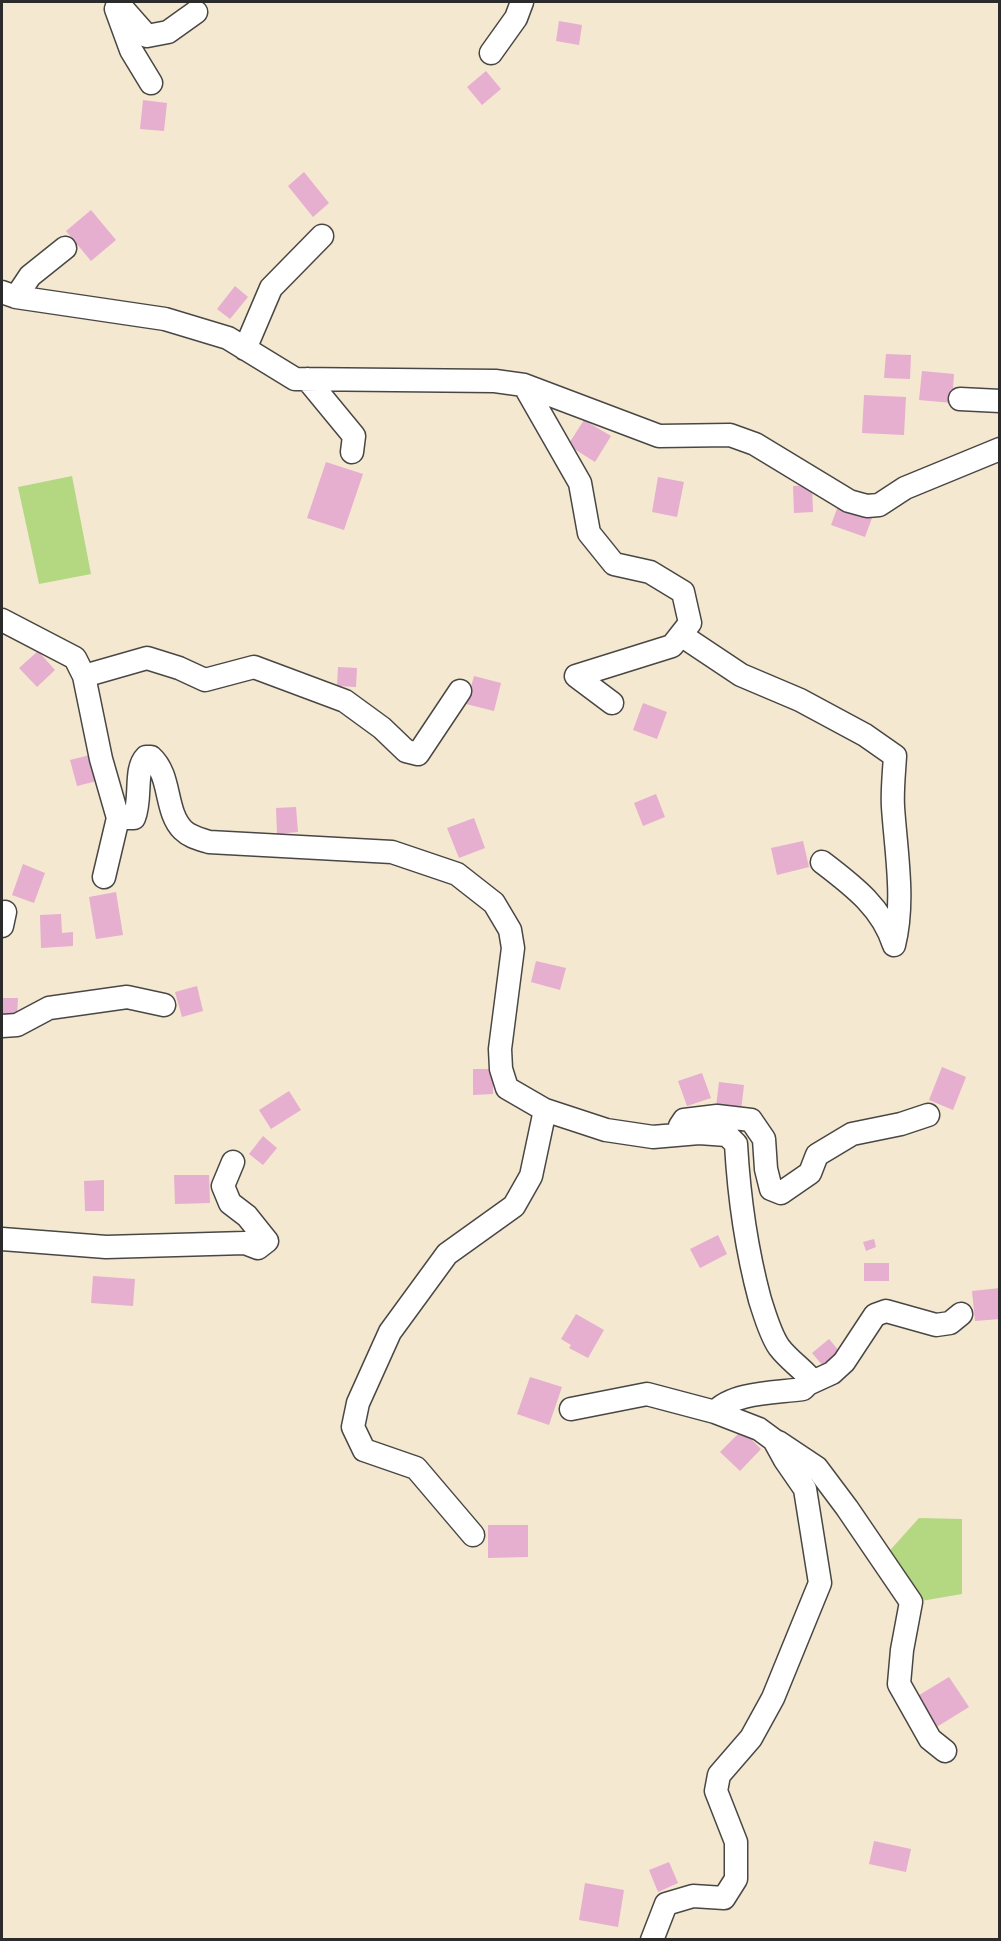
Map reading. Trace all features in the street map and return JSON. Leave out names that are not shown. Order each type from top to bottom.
[{"type":"street","points":[[115,2],[147,36],[168,32],[196,12]]},
{"type":"street","points":[[115,2],[131,50],[151,83]]},
{"type":"street","points":[[491,53],[516,18],[522,2]]},
{"type":"street","points":[[245,349],[271,288],[322,236]]},
{"type":"street","points":[[9,295],[64,248]]},
{"type":"street","points":[[9,295],[165,318],[228,338],[295,379],[495,381],[524,385],[659,436],[730,435],[755,444],[849,501],[867,506],[879,505],[905,488],[999,450]]},
{"type":"street","points":[[307,379],[354,436],[352,452]]},
{"type":"street","points":[[524,385],[580,483],[589,534],[614,564],[650,572],[683,592],[690,623],[672,646],[576,676],[612,703]]},
{"type":"street","points":[[960,399],[999,401]]},
{"type":"street","points":[[2,620],[75,658],[84,676],[101,759],[118,818],[104,877]]},
{"type":"street","points":[[681,635],[741,675],[800,700],[865,735],[895,756],[893,804],[898,870],[897,931],[894,945],[889,931],[864,895],[822,862]]},
{"type":"street","points":[[84,676],[147,658],[179,668],[205,680],[254,667],[345,701],[382,728],[406,751],[418,754],[460,691]]},
{"type":"street","points":[[118,818],[134,818],[140,797],[141,762],[146,757],[151,757],[158,763],[182,830],[192,836],[209,842],[392,852],[457,873],[494,903],[510,930],[513,948],[500,1049],[501,1069],[507,1088],[545,1110],[606,1130],[653,1137],[699,1132],[727,1135],[736,1144],[748,1252],[764,1312],[778,1345],[790,1361],[809,1377],[808,1384]]},
{"type":"street","points":[[2,1026],[17,1025],[49,1008],[127,997],[164,1005]]},
{"type":"street","points":[[473,1535],[416,1468],[363,1450],[353,1427],[358,1403],[390,1332],[447,1254],[514,1206],[531,1176],[545,1110]]},
{"type":"street","points":[[674,1135],[684,1120],[717,1116],[751,1120],[764,1139],[766,1169],[771,1189],[781,1193],[810,1173],[817,1155],[852,1134],[901,1124],[928,1115]]},
{"type":"street","points":[[2,1239],[106,1247],[245,1243],[258,1248],[267,1241],[247,1216],[230,1203],[223,1186],[233,1162]]},
{"type":"street","points":[[715,1412],[722,1404],[739,1398],[803,1389],[808,1384],[832,1373],[844,1362],[875,1315],[886,1311],[936,1324],[950,1323],[961,1314]]},
{"type":"street","points":[[571,1409],[647,1394],[715,1412],[759,1429],[817,1468],[911,1602],[902,1650],[899,1684],[930,1739],[945,1751]]},
{"type":"street","points":[[652,1940],[666,1904],[693,1896],[724,1898],[736,1879],[736,1842],[716,1791],[719,1775],[751,1738],[773,1698],[820,1583],[806,1489],[774,1440]]},
{"type":"green space","points":[[72,476],[91,574],[39,584],[18,487]]},
{"type":"green space","points":[[919,1518],[962,1519],[962,1594],[921,1601],[884,1557]]},
{"type":"building","points":[[559,21],[582,25],[579,45],[556,41]]},
{"type":"building","points":[[486,71],[501,89],[482,105],[467,87]]},
{"type":"building","points":[[143,100],[167,103],[164,131],[140,129]]},
{"type":"building","points":[[304,172],[329,203],[313,217],[288,186]]},
{"type":"building","points":[[91,210],[116,240],[91,261],[66,231]]},
{"type":"building","points":[[235,286],[248,297],[230,319],[217,309]]},
{"type":"building","points":[[886,354],[911,355],[910,379],[884,378]]},
{"type":"building","points":[[922,371],[954,374],[952,403],[919,400]]},
{"type":"building","points":[[864,395],[906,397],[904,435],[862,433]]},
{"type":"building","points":[[584,420],[611,436],[595,462],[568,445]]},
{"type":"building","points":[[326,462],[363,474],[344,530],[307,518]]},
{"type":"building","points":[[658,477],[684,482],[677,517],[652,512]]},
{"type":"building","points":[[812,485],[813,512],[794,513],[793,486]]},
{"type":"building","points":[[838,506],[872,518],[865,537],[831,525]]},
{"type":"building","points":[[38,651],[55,670],[37,687],[19,668]]},
{"type":"building","points":[[338,667],[357,668],[356,687],[337,686]]},
{"type":"building","points":[[474,676],[501,683],[494,711],[466,704]]},
{"type":"building","points":[[643,703],[667,712],[657,739],[633,730]]},
{"type":"building","points":[[90,755],[97,781],[77,786],[70,760]]},
{"type":"building","points":[[656,794],[665,817],[643,826],[634,803]]},
{"type":"building","points":[[296,807],[298,832],[277,834],[276,808]]},
{"type":"building","points":[[474,818],[485,848],[459,858],[447,828]]},
{"type":"building","points":[[803,841],[809,867],[777,875],[771,848]]},
{"type":"building","points":[[23,864],[45,873],[34,903],[12,895]]},
{"type":"building","points":[[116,892],[123,935],[96,939],[89,897]]},
{"type":"building","points":[[61,914],[62,933],[73,932],[73,946],[41,948],[40,915]]},
{"type":"building","points":[[536,961],[566,968],[560,990],[531,982]]},
{"type":"building","points":[[197,986],[203,1011],[182,1017],[175,992]]},
{"type":"building","points":[[2,998],[18,998],[17,1018],[2,1017]]},
{"type":"building","points":[[942,1067],[966,1077],[953,1110],[929,1100]]},
{"type":"building","points":[[473,1069],[493,1069],[493,1094],[473,1095]]},
{"type":"building","points":[[702,1073],[711,1098],[687,1106],[678,1081]]},
{"type":"building","points":[[719,1082],[744,1085],[741,1111],[716,1107]]},
{"type":"building","points":[[289,1091],[301,1110],[271,1129],[259,1110]]},
{"type":"building","points":[[263,1136],[277,1148],[263,1165],[249,1154]]},
{"type":"building","points":[[174,1175],[209,1175],[210,1203],[175,1204]]},
{"type":"building","points":[[104,1180],[104,1211],[85,1211],[84,1181]]},
{"type":"building","points":[[718,1235],[727,1254],[700,1268],[690,1249]]},
{"type":"building","points":[[874,1239],[876,1247],[866,1251],[863,1242]]},
{"type":"building","points":[[864,1263],[889,1263],[889,1281],[864,1281]]},
{"type":"building","points":[[93,1276],[135,1279],[133,1306],[91,1303]]},
{"type":"building","points":[[1000,1288],[1000,1319],[975,1321],[972,1291]]},
{"type":"building","points":[[576,1314],[604,1330],[588,1358],[569,1348],[571,1345],[561,1339]]},
{"type":"building","points":[[829,1339],[840,1352],[823,1366],[812,1353]]},
{"type":"building","points":[[530,1377],[562,1387],[549,1425],[517,1414]]},
{"type":"building","points":[[742,1430],[761,1449],[740,1471],[720,1452]]},
{"type":"building","points":[[488,1525],[528,1525],[528,1557],[488,1558]]},
{"type":"building","points":[[949,1677],[969,1707],[935,1728],[916,1697]]},
{"type":"building","points":[[874,1841],[911,1849],[906,1872],[869,1864]]},
{"type":"building","points":[[669,1862],[678,1883],[658,1892],[649,1870]]},
{"type":"building","points":[[585,1883],[624,1890],[618,1927],[579,1920]]}]
